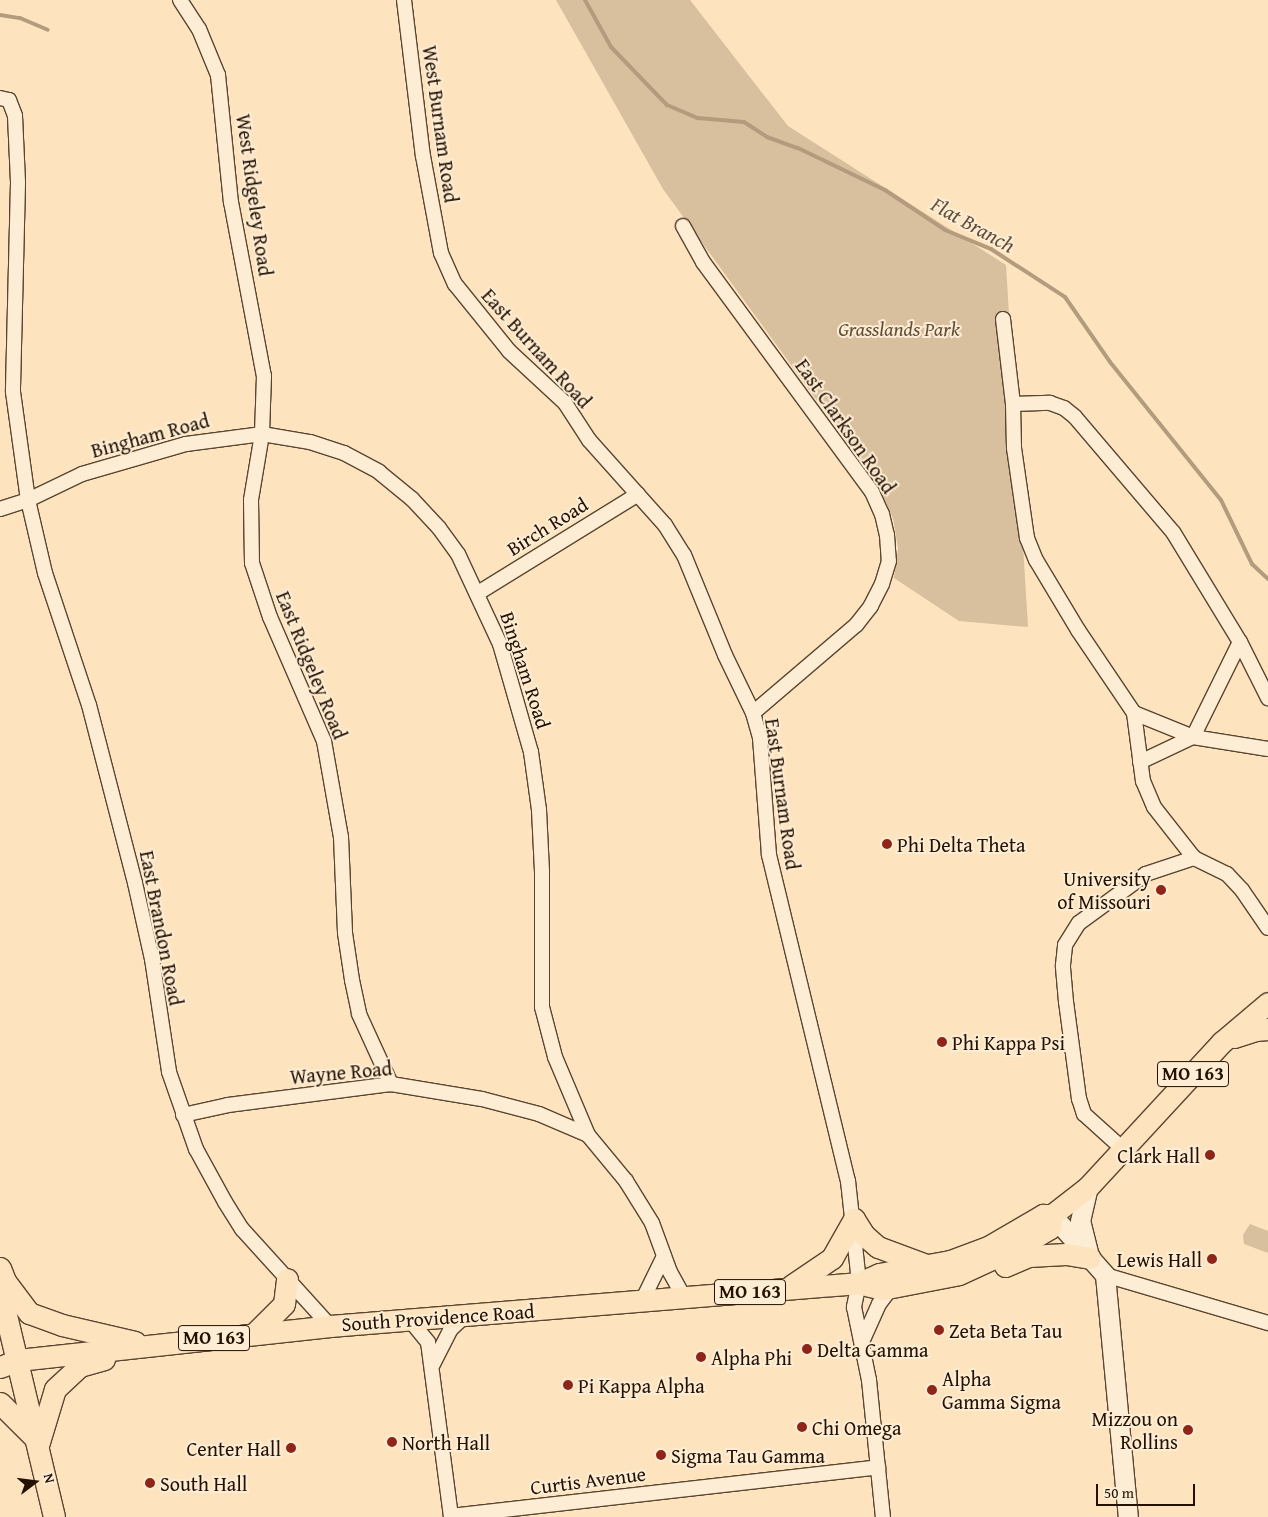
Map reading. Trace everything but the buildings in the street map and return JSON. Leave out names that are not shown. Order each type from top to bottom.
[{"type":"main road","name":"South Providence Road","points":[[859,1283],[882,1289],[891,1288],[932,1273],[988,1247],[1043,1215],[1052,1215],[1088,1187],[1222,1042],[1268,1004]]},
{"type":"main road","points":[[1222,1042],[1255,1030],[1268,1029]]},
{"type":"main road","points":[[785,1289],[832,1258],[854,1219],[864,1235],[878,1246],[960,1285],[1029,1256],[1066,1254],[1090,1258]]},
{"type":"main road","points":[[0,1268],[5,1281],[29,1313],[62,1325],[147,1346]]},
{"type":"main road","name":"South Providence Road","points":[[6,1361],[330,1326],[859,1283],[880,1274],[932,1273]]},
{"type":"main road","points":[[254,1334],[284,1304],[287,1278]]},
{"type":"main road","points":[[0,1290],[6,1361],[39,1442],[54,1517]]},
{"type":"main road","points":[[39,1442],[55,1389],[65,1377],[80,1366],[147,1346]]},
{"type":"main road","points":[[0,1403],[39,1442]]},
{"type":"street","name":"West Ridgeley Road","points":[[180,0],[199,29],[218,75],[231,202],[264,376],[262,434]]},
{"type":"street","name":"West Burnam Road","points":[[404,0],[423,156],[440,253]]},
{"type":"street","name":"East Brandon Road","points":[[0,98],[9,100],[14,116],[18,183],[13,392],[28,500],[45,572],[89,705],[135,883],[152,959],[169,1072],[196,1149],[242,1229],[330,1326]]},
{"type":"street","name":"East Clarkson Road","points":[[683,226],[703,262],[872,492],[882,514],[887,535],[889,560],[882,584],[871,606],[856,625],[753,713]]},
{"type":"street","name":"East Burnam Road","points":[[440,253],[455,284],[472,310],[509,351],[565,403],[590,440],[665,525],[684,555],[753,713],[760,738],[769,855],[848,1181],[854,1219],[859,1283],[854,1306],[869,1380],[883,1517]]},
{"type":"street","points":[[1003,319],[1013,404],[1014,448],[1027,538],[1033,553],[1078,630],[1134,713],[1143,781],[1154,807],[1194,858],[1227,874],[1268,928]]},
{"type":"street","points":[[1013,404],[1050,402],[1064,408],[1075,417],[1173,532],[1240,642],[1268,698]]},
{"type":"street","name":"Bingham Road","points":[[0,509],[28,500],[82,474],[186,444],[262,434],[310,442],[344,453],[379,472],[412,499],[439,528],[458,554],[478,593],[500,644],[531,752],[539,810],[542,872],[542,1007],[555,1057],[588,1135],[626,1180],[652,1223],[664,1256],[684,1297]]},
{"type":"street","name":"East Ridgeley Road","points":[[262,434],[251,500],[252,563],[270,617],[324,741],[341,837],[344,932],[352,980],[359,1014],[390,1084]]},
{"type":"street","name":"Birch Road","points":[[478,593],[638,494]]},
{"type":"street","points":[[1140,762],[1193,737],[1240,642]]},
{"type":"street","points":[[1134,713],[1193,737],[1268,749]]},
{"type":"street","points":[[1124,1150],[1084,1114],[1080,1099],[1066,1002],[1064,945],[1079,923],[1146,874],[1194,858]]},
{"type":"street","name":"Wayne Road","points":[[183,1115],[273,1099],[390,1084],[482,1099],[539,1114],[588,1135]]},
{"type":"street","points":[[1088,1187],[1080,1221],[1090,1258]]},
{"type":"street","points":[[1052,1215],[1105,1275],[1268,1323]]},
{"type":"street","points":[[642,1301],[664,1256]]},
{"type":"street","points":[[1105,1275],[1128,1517]]},
{"type":"street","points":[[862,1342],[879,1304],[891,1288]]},
{"type":"street","points":[[433,1365],[446,1337],[466,1315]]},
{"type":"street","points":[[410,1320],[428,1342],[433,1365],[451,1516]]},
{"type":"street","name":"Curtis Avenue","points":[[451,1516],[878,1467]]},
{"type":"green space","name":"Grasslands Park","points":[[556,0],[690,0],[788,126],[1006,265],[1028,627],[959,621],[894,578],[898,548],[893,518],[877,483],[663,189]]},
{"type":"green space","points":[[1250,1224],[1268,1231],[1268,1253],[1244,1244],[1243,1235]]},
{"type":"waterway","name":"Flat Branch","points":[[585,0],[611,47],[667,105],[698,118],[744,122],[767,137],[798,148],[885,190],[945,230],[991,249],[1065,297],[1110,362],[1221,500],[1252,564],[1268,579]]},
{"type":"waterway","points":[[0,15],[20,18],[48,30]]},
{"type":"place","name":"Phi Delta Theta","points":[[887,844]]},
{"type":"place","name":"University of Missouri","points":[[1161,890]]},
{"type":"place","name":"Phi Kappa Psi","points":[[942,1042]]},
{"type":"place","name":"Clark Hall","points":[[1210,1155]]},
{"type":"place","name":"Lewis Hall","points":[[1212,1259]]},
{"type":"place","name":"Zeta Beta Tau","points":[[939,1330]]},
{"type":"place","name":"Delta Gamma","points":[[807,1349]]},
{"type":"place","name":"Alpha Phi","points":[[701,1357]]},
{"type":"place","name":"Pi Kappa Alpha","points":[[568,1385]]},
{"type":"place","name":"Alpha Gamma Sigma","points":[[932,1390]]},
{"type":"place","name":"Chi Omega","points":[[802,1427]]},
{"type":"place","name":"Mizzou on Rollins","points":[[1188,1430]]},
{"type":"place","name":"North Hall","points":[[392,1442]]},
{"type":"place","name":"Center Hall","points":[[291,1448]]},
{"type":"place","name":"Sigma Tau Gamma","points":[[661,1455]]},
{"type":"place","name":"South Hall","points":[[150,1483]]}]
